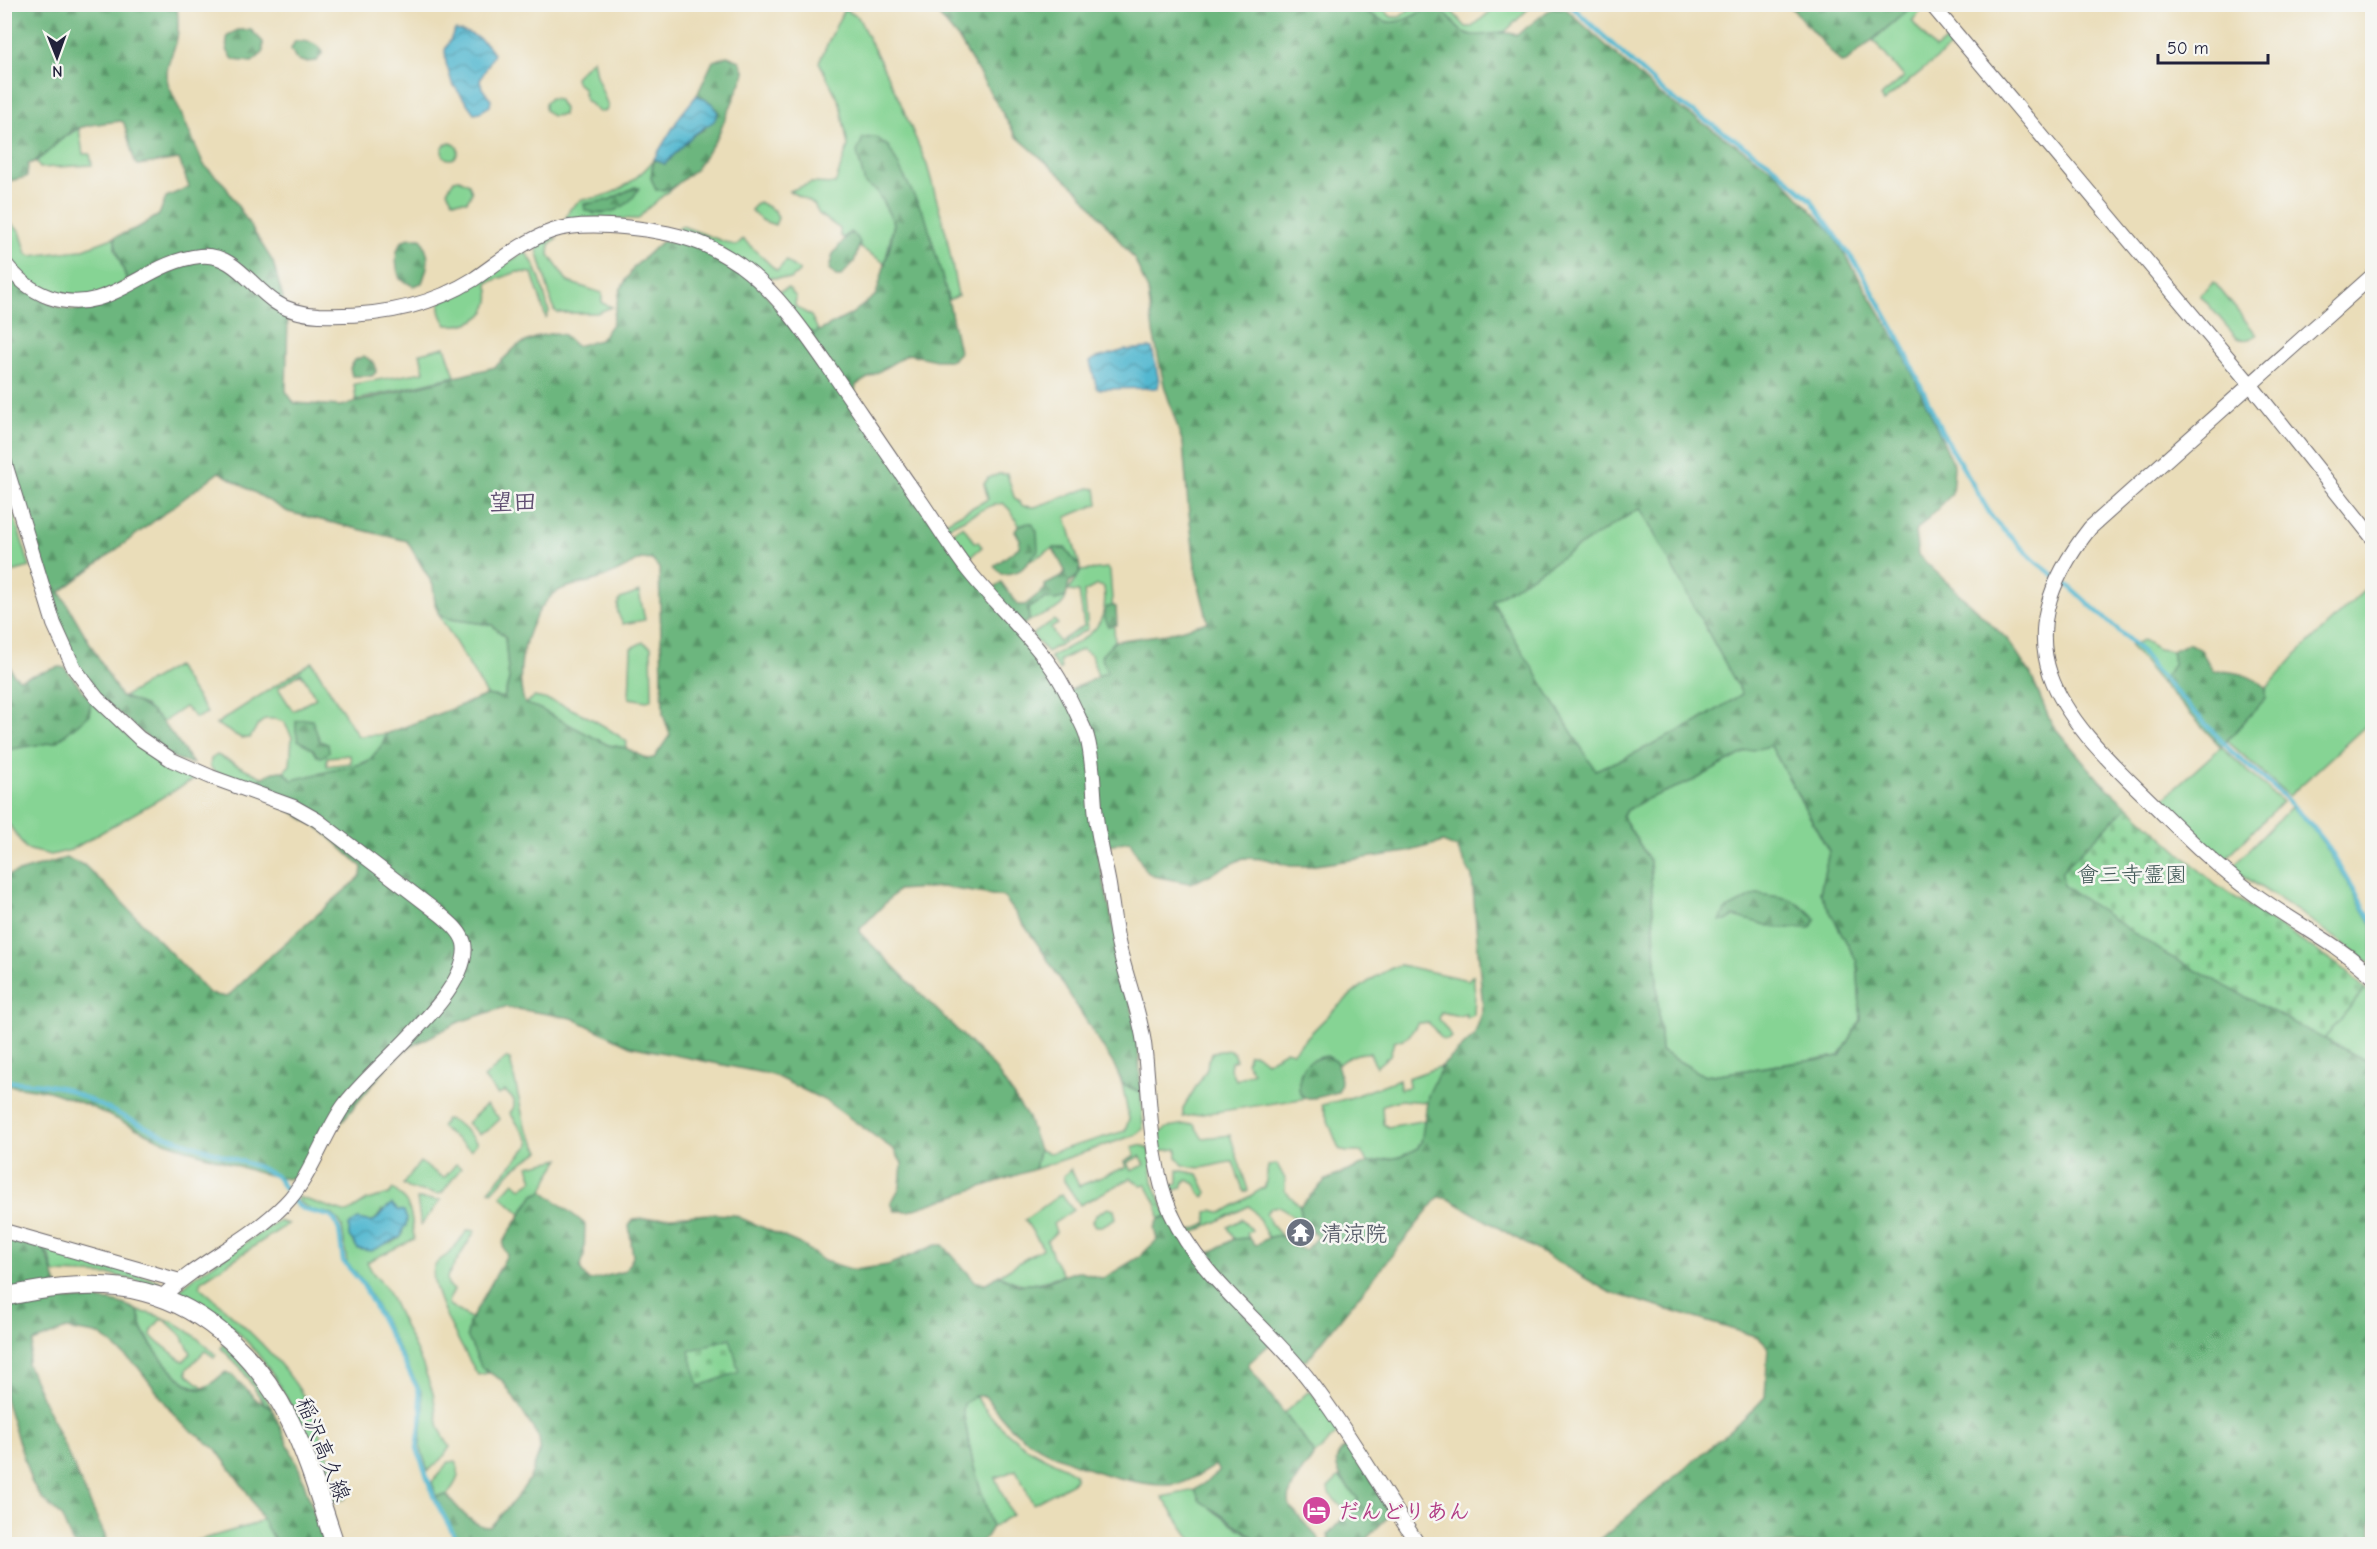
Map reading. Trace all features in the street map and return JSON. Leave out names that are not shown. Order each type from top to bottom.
[{"type":"main road","name":"稲沢高久線","points":[[4,1297],[75,1287],[125,1289],[162,1297],[214,1327],[238,1346],[260,1371],[277,1397],[294,1430],[335,1545]]},
{"type":"street","points":[[1931,4],[2250,384],[2373,537]]},
{"type":"street","points":[[4,262],[22,283],[34,291],[71,303],[101,300],[144,275],[183,259],[215,255],[229,262],[276,303],[290,310],[313,315],[366,314],[397,310],[448,292],[469,282],[530,240],[551,231],[572,226],[598,225],[656,232],[699,242],[738,264],[763,285],[815,348],[966,568],[1051,666],[1069,696],[1087,736],[1097,823],[1118,942],[1142,1032],[1151,1136],[1163,1191],[1171,1211],[1183,1236],[1202,1264],[1285,1350],[1311,1382],[1359,1449],[1418,1545]]},
{"type":"street","points":[[2373,276],[2090,528],[2072,551],[2058,576],[2048,603],[2044,626],[2050,677],[2074,722],[2107,760],[2224,871],[2254,894],[2355,960],[2373,976]]},
{"type":"street","points":[[4,460],[54,624],[74,668],[97,698],[139,738],[172,760],[294,807],[317,820],[441,915],[456,929],[464,942],[463,962],[457,977],[427,1018],[357,1088],[342,1108],[297,1189],[286,1204],[255,1230],[180,1281],[162,1297]]},
{"type":"street","points":[[4,1231],[180,1281]]},
{"type":"green space","points":[[1354,4],[1376,18],[1389,22],[1404,20],[1424,10],[1435,8],[1447,15],[1463,32],[1476,35],[1510,33],[1517,35],[1553,7],[1565,8],[1659,94],[1775,171],[1832,233],[1901,348],[1954,466],[1952,494],[1915,532],[1918,555],[2007,639],[2031,675],[2051,723],[2100,781],[2128,806],[2062,871],[2063,885],[2164,953],[2372,1064],[2372,1544],[1595,1544],[1746,1417],[1765,1397],[1768,1347],[1758,1337],[1609,1292],[1449,1199],[1439,1197],[1307,1360],[1300,1360],[1204,1256],[1234,1239],[1249,1238],[1256,1245],[1274,1236],[1283,1237],[1291,1244],[1305,1250],[1317,1237],[1302,1219],[1300,1206],[1326,1180],[1367,1163],[1400,1157],[1417,1149],[1421,1143],[1428,1095],[1442,1066],[1474,1036],[1483,1010],[1472,877],[1457,848],[1443,842],[1407,852],[1309,866],[1290,866],[1266,859],[1243,858],[1189,883],[1153,876],[1145,870],[1130,841],[1096,847],[1137,1032],[1141,1091],[1138,1092],[1122,1083],[1114,1065],[1039,946],[1004,897],[942,887],[898,890],[860,929],[861,934],[994,1067],[1028,1118],[1039,1150],[1035,1169],[909,1211],[895,1211],[891,1203],[900,1187],[902,1163],[894,1150],[826,1101],[773,1075],[630,1046],[572,1018],[505,1007],[459,1022],[406,1049],[386,1068],[340,1124],[317,1143],[297,1176],[287,1179],[256,1172],[165,1142],[87,1105],[49,1091],[5,1085],[5,876],[66,858],[84,865],[210,994],[227,997],[361,876],[362,867],[322,830],[254,788],[259,781],[266,775],[279,771],[284,771],[292,780],[368,762],[385,741],[386,734],[487,695],[504,698],[509,680],[505,637],[492,625],[450,619],[439,615],[433,585],[407,541],[288,512],[219,472],[60,592],[121,697],[144,706],[154,714],[171,732],[193,764],[171,757],[98,696],[77,666],[57,623],[5,443],[5,271],[38,297],[62,308],[90,309],[108,304],[128,288],[116,250],[115,237],[159,215],[166,197],[189,187],[179,159],[138,165],[135,163],[124,123],[121,121],[84,126],[68,134],[40,158],[28,164],[27,177],[9,181],[7,204],[5,205],[5,5],[177,5],[178,34],[168,66],[168,84],[204,165],[224,184],[273,262],[288,317],[286,391],[294,403],[341,406],[495,367],[517,346],[539,336],[555,333],[564,335],[576,346],[600,340],[612,324],[620,290],[634,267],[661,242],[672,241],[697,245],[738,268],[761,288],[792,326],[815,333],[850,315],[876,295],[894,223],[876,190],[865,184],[857,152],[863,138],[876,137],[889,147],[926,219],[947,294],[959,352],[952,360],[936,360],[908,354],[856,385],[852,406],[1049,667],[1065,693],[1107,672],[1101,656],[1115,641],[1166,634],[1208,622],[1196,573],[1183,444],[1164,385],[1153,332],[1148,291],[1135,260],[1080,192],[1016,136],[960,41],[930,5]],"holes":[[[1640,508],[1742,694],[1697,722],[1623,759],[1595,770],[1492,601]],[[641,559],[652,560],[659,568],[663,714],[670,735],[654,758],[647,759],[626,748],[608,745],[538,708],[525,704],[522,691],[522,660],[525,645],[537,615],[545,603],[564,588],[615,573]],[[1771,746],[1829,851],[1820,893],[1857,962],[1861,1020],[1840,1056],[1705,1076],[1661,1051],[1650,861],[1622,816],[1627,810],[1647,799],[1695,780],[1747,751]]]},
{"type":"green space","points":[[1914,4],[1846,62],[1841,63],[1789,5]]},
{"type":"green space","points":[[1355,5],[1380,5],[1391,17],[1400,17],[1414,5],[1446,5],[1466,27],[1472,27],[1493,9],[1493,5],[1532,5],[1506,31],[1479,37],[1462,32],[1442,10],[1433,8],[1398,24],[1381,20]]},
{"type":"green space","points":[[1914,5],[1920,12],[1912,21],[1935,49],[1946,41],[1951,47],[1883,102],[1880,97],[1904,77],[1873,40]]},
{"type":"green space","points":[[844,9],[858,17],[898,97],[927,165],[946,233],[958,296],[948,300],[937,262],[876,190],[894,223],[885,263],[859,247],[860,243],[850,232],[843,238],[840,235],[840,229],[819,214],[814,204],[789,191],[811,183],[835,184],[848,146],[840,103],[819,62]]},
{"type":"green space","points":[[238,30],[251,30],[263,42],[263,53],[252,62],[234,60],[228,51],[226,46],[228,35]]},
{"type":"green space","points":[[295,41],[311,42],[323,52],[317,61],[304,62],[296,59],[291,49]]},
{"type":"green space","points":[[727,56],[740,61],[745,73],[717,138],[696,169],[671,189],[656,190],[651,178],[654,159],[665,164],[693,135],[703,130],[718,113],[713,104],[697,95],[713,61]]},
{"type":"green space","points":[[593,59],[596,75],[608,106],[606,111],[599,112],[585,99],[583,88],[576,82],[575,77]]},
{"type":"green space","points":[[550,98],[558,99],[564,109],[563,115],[552,116],[545,110],[545,103]]},
{"type":"green space","points":[[79,128],[83,154],[90,154],[92,165],[40,168],[36,162],[49,148]]},
{"type":"green space","points":[[447,143],[453,143],[458,151],[456,157],[447,159],[442,154],[442,148]]},
{"type":"green space","points":[[653,161],[651,178],[656,190],[671,189],[638,219],[565,220],[570,209],[582,199],[613,193],[646,169]],"holes":[[[635,187],[594,214],[584,204],[609,200]]]},
{"type":"green space","points":[[459,179],[469,184],[472,193],[467,201],[453,201],[447,191],[454,180]]},
{"type":"green space","points":[[635,187],[639,188],[635,195],[616,210],[601,213],[585,210],[584,204],[609,200]]},
{"type":"green space","points":[[759,202],[775,211],[778,218],[775,225],[761,220],[751,210]]},
{"type":"green space","points":[[4,218],[20,231],[27,254],[31,256],[81,250],[115,237],[115,248],[127,280],[105,293],[88,297],[60,295],[35,284],[14,266],[5,254]]},
{"type":"green space","points":[[682,226],[736,246],[743,239],[777,271],[786,261],[800,271],[791,279],[763,277],[677,229]]},
{"type":"green space","points":[[850,232],[857,237],[860,243],[854,262],[841,276],[836,276],[829,269],[833,254]]},
{"type":"green space","points":[[551,236],[557,239],[550,243],[549,255],[568,282],[602,293],[602,303],[612,307],[597,313],[558,313],[554,310],[537,250],[537,243]]},
{"type":"green space","points":[[421,238],[428,256],[427,265],[422,283],[413,286],[400,279],[396,263],[397,252],[406,239]]},
{"type":"green space","points":[[525,252],[540,280],[549,312],[546,318],[532,273],[517,272],[487,283],[489,302],[481,316],[466,323],[447,325],[441,314],[440,302]]},
{"type":"green space","points":[[2214,282],[2257,335],[2246,339],[2236,337],[2200,295]]},
{"type":"green space","points":[[788,288],[796,297],[795,306],[811,316],[819,332],[815,334],[804,330],[778,292]]},
{"type":"green space","points":[[445,347],[455,376],[356,400],[354,384],[424,372],[420,353]]},
{"type":"green space","points":[[364,356],[375,364],[376,372],[372,376],[352,376],[350,368],[355,360]]},
{"type":"green space","points":[[1007,474],[1014,497],[1023,506],[1035,507],[1089,488],[1096,489],[1098,504],[1066,517],[1079,563],[1076,563],[1065,548],[1053,548],[1030,561],[1032,523],[1019,525],[1003,503],[990,506],[946,528],[944,523],[988,499],[984,484],[988,478]]},
{"type":"green space","points":[[1640,508],[1829,852],[1820,893],[1857,962],[1861,1020],[1840,1056],[1705,1076],[1661,1051],[1650,861],[1491,601]]},
{"type":"green space","points":[[12,509],[30,567],[5,574],[4,511]]},
{"type":"green space","points":[[1032,523],[1037,532],[1038,551],[1020,570],[1002,574],[994,566],[1019,547],[1020,539],[1015,532],[1017,527],[1021,524]]},
{"type":"green space","points":[[963,526],[974,542],[978,542],[982,547],[968,559],[951,534]]},
{"type":"green space","points":[[1053,548],[1065,548],[1076,563],[1079,563],[1080,573],[1069,582],[1066,597],[1055,600],[1047,598],[1028,608],[1029,621],[1023,625],[992,590],[1001,582],[1018,605],[1025,605],[1045,589],[1045,585],[1063,576],[1065,571]]},
{"type":"green space","points":[[1107,568],[1110,571],[1115,641],[1102,657],[1107,672],[1098,676],[1091,655],[1082,649],[1059,661],[1061,668],[1059,670],[1050,657],[1084,638],[1099,624],[1105,602],[1104,587],[1097,585],[1084,592],[1088,629],[1047,652],[1032,635],[1054,620],[1058,624],[1051,628],[1059,642],[1084,626],[1079,592],[1068,591],[1081,571]]},
{"type":"green space","points":[[2372,583],[2372,720],[2289,796],[2227,741],[2265,698],[2266,689],[2295,656]]},
{"type":"green space","points":[[639,592],[645,620],[623,624],[618,612],[620,599]]},
{"type":"green space","points":[[1066,597],[1056,609],[1029,621],[1028,608],[1047,598],[1055,600]]},
{"type":"green space","points":[[1107,607],[1116,607],[1117,625],[1109,627],[1105,612]]},
{"type":"green space","points":[[439,615],[450,619],[492,625],[505,637],[509,680],[504,698],[487,695]]},
{"type":"green space","points":[[2143,640],[2158,649],[2172,651],[2174,663],[2161,683],[2130,646]]},
{"type":"green space","points":[[643,642],[651,647],[652,698],[647,701],[629,698],[631,648]]},
{"type":"green space","points":[[2188,643],[2201,650],[2213,671],[2242,674],[2255,680],[2266,689],[2266,698],[2221,747],[2161,683],[2174,663],[2172,651]]},
{"type":"green space","points":[[5,654],[13,674],[20,679],[59,667],[65,668],[91,701],[89,715],[56,742],[5,750]]},
{"type":"green space","points":[[312,662],[358,736],[386,734],[379,749],[367,761],[341,770],[292,780],[284,771],[290,765],[292,737],[284,722],[265,719],[257,726],[250,738],[241,738],[216,724]],"holes":[[[301,673],[316,698],[293,711],[278,688]],[[350,755],[351,763],[327,766],[327,757]]]},
{"type":"green space","points":[[176,666],[207,713],[196,718],[185,707],[163,722],[144,705],[123,697]]},
{"type":"green space","points":[[534,697],[558,703],[595,721],[627,742],[626,748],[608,745],[525,704]]},
{"type":"green space","points":[[91,701],[130,738],[196,778],[71,850],[51,855],[26,849],[5,819],[4,750],[89,715]]},
{"type":"green space","points":[[312,720],[320,741],[328,744],[329,752],[322,757],[317,756],[313,749],[298,740],[296,721]]},
{"type":"green space","points":[[2221,747],[2282,802],[2223,861],[2161,801]]},
{"type":"green space","points":[[217,755],[262,777],[254,788],[214,771],[210,767],[211,759]]},
{"type":"green space","name":"會三寺霊園","points":[[2128,806],[2216,885],[2344,969],[2365,989],[2324,1039],[2164,953],[2063,885],[2062,871]]},
{"type":"green space","points":[[2291,807],[2306,821],[2324,844],[2372,925],[2372,964],[2302,914],[2231,868]]},
{"type":"green space","points":[[1756,894],[1782,897],[1796,902],[1816,920],[1810,928],[1777,928],[1734,916],[1726,921],[1720,921],[1725,910]]},
{"type":"green space","points":[[1400,965],[1468,980],[1473,975],[1474,1015],[1467,1018],[1466,1014],[1459,1016],[1441,1012],[1439,1019],[1452,1037],[1447,1040],[1442,1039],[1429,1023],[1418,1023],[1408,1037],[1394,1042],[1390,1055],[1376,1067],[1370,1053],[1361,1053],[1337,1065],[1336,1061],[1301,1071],[1300,1089],[1307,1098],[1183,1117],[1183,1108],[1207,1069],[1208,1060],[1213,1052],[1230,1050],[1234,1053],[1236,1060],[1231,1062],[1230,1069],[1236,1080],[1253,1072],[1246,1062],[1249,1054],[1256,1054],[1266,1062],[1286,1050],[1293,1052],[1357,990],[1386,971]]},
{"type":"green space","points":[[2365,989],[2372,998],[2372,1064],[2324,1039]]},
{"type":"green space","points":[[1327,1056],[1336,1061],[1341,1080],[1338,1092],[1304,1097],[1299,1088],[1302,1071],[1309,1062]]},
{"type":"green space","points":[[506,1058],[510,1059],[525,1126],[540,1151],[514,1168],[492,1192],[489,1190],[529,1145],[529,1141],[510,1113],[514,1107],[514,1100],[505,1091],[498,1095],[484,1078]]},
{"type":"green space","points":[[1442,1066],[1427,1102],[1399,1100],[1382,1105],[1383,1124],[1388,1127],[1426,1120],[1417,1148],[1396,1158],[1367,1163],[1362,1152],[1346,1152],[1339,1149],[1322,1105],[1349,1098],[1399,1079],[1400,1089],[1409,1087],[1408,1078]]},
{"type":"green space","points":[[1122,1083],[1137,1092],[1141,1091],[1143,1129],[1135,1135],[1035,1169],[1039,1150],[1050,1153],[1125,1131],[1129,1119]]},
{"type":"green space","points":[[486,1105],[500,1119],[487,1131],[479,1134],[467,1123]]},
{"type":"green space","points":[[446,1119],[460,1125],[477,1143],[471,1150],[441,1127]]},
{"type":"green space","points":[[1194,1124],[1202,1138],[1230,1135],[1248,1190],[1244,1192],[1233,1162],[1191,1167],[1183,1165],[1177,1157],[1177,1149],[1158,1151],[1160,1136],[1167,1128]]},
{"type":"green space","points":[[1139,1145],[1150,1150],[1153,1182],[1167,1216],[1159,1219],[1157,1205],[1146,1185],[1141,1186],[1131,1178],[1080,1205],[1063,1176],[1071,1169],[1079,1186],[1126,1167],[1124,1162],[1135,1156],[1132,1147]],"holes":[[[1140,1156],[1145,1165],[1131,1171],[1127,1163]]]},
{"type":"green space","points":[[560,1159],[543,1191],[533,1195],[521,1214],[501,1196],[514,1182],[521,1188],[533,1180],[528,1166]]},
{"type":"green space","points":[[420,1162],[444,1178],[456,1164],[461,1168],[442,1193],[438,1194],[410,1189],[403,1184]]},
{"type":"green space","points":[[1277,1164],[1285,1179],[1285,1191],[1300,1206],[1302,1219],[1297,1219],[1279,1207],[1272,1207],[1266,1213],[1271,1224],[1282,1236],[1268,1237],[1249,1206],[1189,1235],[1187,1232],[1207,1224],[1207,1212],[1213,1210],[1222,1213],[1265,1187],[1268,1166]]},
{"type":"green space","points":[[1178,1170],[1198,1174],[1207,1193],[1205,1197],[1202,1197],[1195,1184],[1188,1180],[1183,1182],[1181,1188],[1173,1191],[1182,1216],[1178,1218],[1168,1187],[1178,1184]]},
{"type":"green space","points":[[393,1189],[404,1199],[411,1217],[414,1239],[367,1262],[386,1288],[422,1363],[433,1393],[439,1428],[450,1447],[442,1459],[428,1471],[420,1446],[424,1410],[421,1391],[363,1281],[347,1263],[342,1227],[339,1221],[332,1214],[311,1210],[298,1201],[298,1197],[347,1213],[367,1200],[389,1194]],"holes":[[[382,1210],[403,1229],[401,1237],[392,1243],[387,1242],[358,1219],[373,1221]]]},
{"type":"green space","points":[[543,1191],[585,1224],[584,1256],[580,1269],[589,1281],[625,1271],[633,1257],[629,1226],[633,1220],[710,1214],[734,1215],[802,1245],[824,1261],[854,1270],[888,1265],[936,1245],[943,1245],[976,1282],[986,1283],[999,1275],[1018,1285],[1042,1283],[1077,1271],[1101,1278],[1106,1277],[1139,1257],[1157,1240],[1154,1228],[1159,1219],[1167,1216],[1270,1344],[1249,1363],[1249,1367],[1313,1451],[1314,1456],[1296,1480],[1289,1500],[1290,1507],[1319,1539],[1319,1544],[1262,1544],[1200,1501],[1195,1490],[1219,1472],[1215,1465],[1193,1479],[1178,1484],[1160,1485],[1117,1477],[1048,1452],[1015,1431],[985,1396],[975,1396],[964,1403],[963,1411],[973,1464],[992,1527],[978,1544],[456,1544],[436,1496],[447,1495],[471,1520],[490,1527],[518,1496],[530,1478],[540,1450],[539,1438],[503,1381],[482,1368],[467,1336],[469,1323],[507,1255],[503,1246],[504,1240],[534,1195]]},
{"type":"green space","points":[[1061,1194],[1073,1210],[1053,1224],[1056,1232],[1047,1241],[1063,1275],[1025,1284],[999,1275],[1043,1248],[1025,1220]]},
{"type":"green space","points":[[417,1199],[441,1200],[421,1225]]},
{"type":"green space","points":[[1108,1208],[1114,1210],[1116,1218],[1102,1226],[1095,1226],[1092,1221],[1096,1215]]},
{"type":"green space","points":[[1242,1219],[1252,1230],[1247,1234],[1249,1238],[1234,1239],[1228,1227]]},
{"type":"green space","points":[[278,1221],[288,1224],[201,1281],[200,1287],[260,1342],[288,1374],[309,1406],[340,1493],[348,1494],[345,1499],[333,1502],[330,1500],[306,1438],[291,1407],[275,1378],[256,1352],[234,1328],[207,1309],[176,1293],[197,1275]]},
{"type":"green space","points":[[468,1230],[475,1231],[447,1277],[448,1285],[454,1290],[448,1302],[449,1305],[472,1319],[469,1323],[482,1368],[488,1373],[478,1375],[449,1322],[434,1278],[436,1264],[450,1252]]},
{"type":"green space","points":[[5,1237],[42,1246],[58,1288],[66,1299],[112,1301],[138,1311],[144,1333],[153,1348],[176,1375],[191,1387],[198,1389],[205,1387],[226,1372],[232,1375],[258,1401],[271,1407],[300,1471],[324,1544],[276,1544],[247,1492],[216,1449],[179,1421],[138,1367],[101,1335],[66,1329],[33,1342],[27,1364],[106,1538],[106,1544],[73,1544],[61,1516],[41,1498],[31,1481],[5,1399]]},
{"type":"green space","points":[[42,1246],[159,1281],[159,1287],[114,1275],[54,1273],[50,1257]]},
{"type":"green space","points":[[138,1311],[161,1317],[180,1326],[198,1338],[216,1355],[214,1357],[205,1351],[187,1369],[187,1374],[204,1388],[196,1387],[178,1377],[162,1359],[142,1328]],"holes":[[[160,1320],[165,1320],[182,1336],[191,1353],[184,1361],[151,1336],[152,1330]]]},
{"type":"green space","points":[[730,1338],[739,1372],[699,1386],[689,1351]]},
{"type":"green space","points":[[223,1344],[243,1364],[271,1407],[265,1405],[240,1367],[221,1348]]},
{"type":"green space","points":[[1308,1392],[1311,1392],[1340,1431],[1314,1456],[1313,1451],[1284,1413]]},
{"type":"green space","points":[[975,1396],[1013,1438],[1075,1474],[1075,1479],[1071,1484],[1033,1504],[1016,1470],[995,1478],[1012,1515],[992,1527],[973,1464],[963,1411],[964,1403]]},
{"type":"green space","points":[[1350,1445],[1392,1513],[1361,1544],[1332,1544],[1328,1535],[1358,1499],[1338,1471],[1337,1457]]},
{"type":"green space","points":[[455,1461],[458,1475],[455,1483],[447,1495],[436,1496],[432,1482],[449,1462]]},
{"type":"green space","points":[[1339,1477],[1358,1499],[1348,1513],[1329,1494],[1328,1488]]},
{"type":"green space","points":[[1195,1490],[1215,1512],[1262,1544],[1195,1544],[1162,1497]]},
{"type":"green space","points":[[262,1519],[276,1544],[186,1544],[255,1524]]},
{"type":"water","points":[[455,30],[478,38],[494,54],[480,80],[482,88],[491,100],[490,106],[480,112],[474,113],[452,83],[445,50]]},
{"type":"water","points":[[697,95],[713,104],[718,113],[714,121],[693,135],[665,164],[654,159],[680,116]]},
{"type":"water","points":[[1152,348],[1159,381],[1158,388],[1097,389],[1090,362],[1094,359],[1125,350]]},
{"type":"water","points":[[392,1204],[398,1210],[404,1211],[407,1219],[401,1237],[371,1251],[358,1249],[349,1236],[349,1225],[358,1219],[375,1220]]},
{"type":"waterway","points":[[1569,4],[1666,94],[1770,163],[1811,200],[1863,274],[1898,336],[1942,432],[1993,519],[2036,562],[2071,588],[2138,648],[2155,670],[2231,751],[2277,790],[2308,821],[2325,842],[2372,921]]},
{"type":"waterway","points":[[4,1081],[64,1088],[163,1135],[258,1167],[276,1176],[297,1205],[305,1210],[330,1216],[335,1221],[339,1230],[343,1261],[362,1283],[418,1389],[422,1412],[417,1448],[434,1498],[459,1544]]},
{"type":"place","name":"清涼院","points":[[1300,1233]]},
{"type":"place","name":"だんどりあん","points":[[1317,1511]]},
{"type":"district","name":"望田","points":[[513,502]]}]
